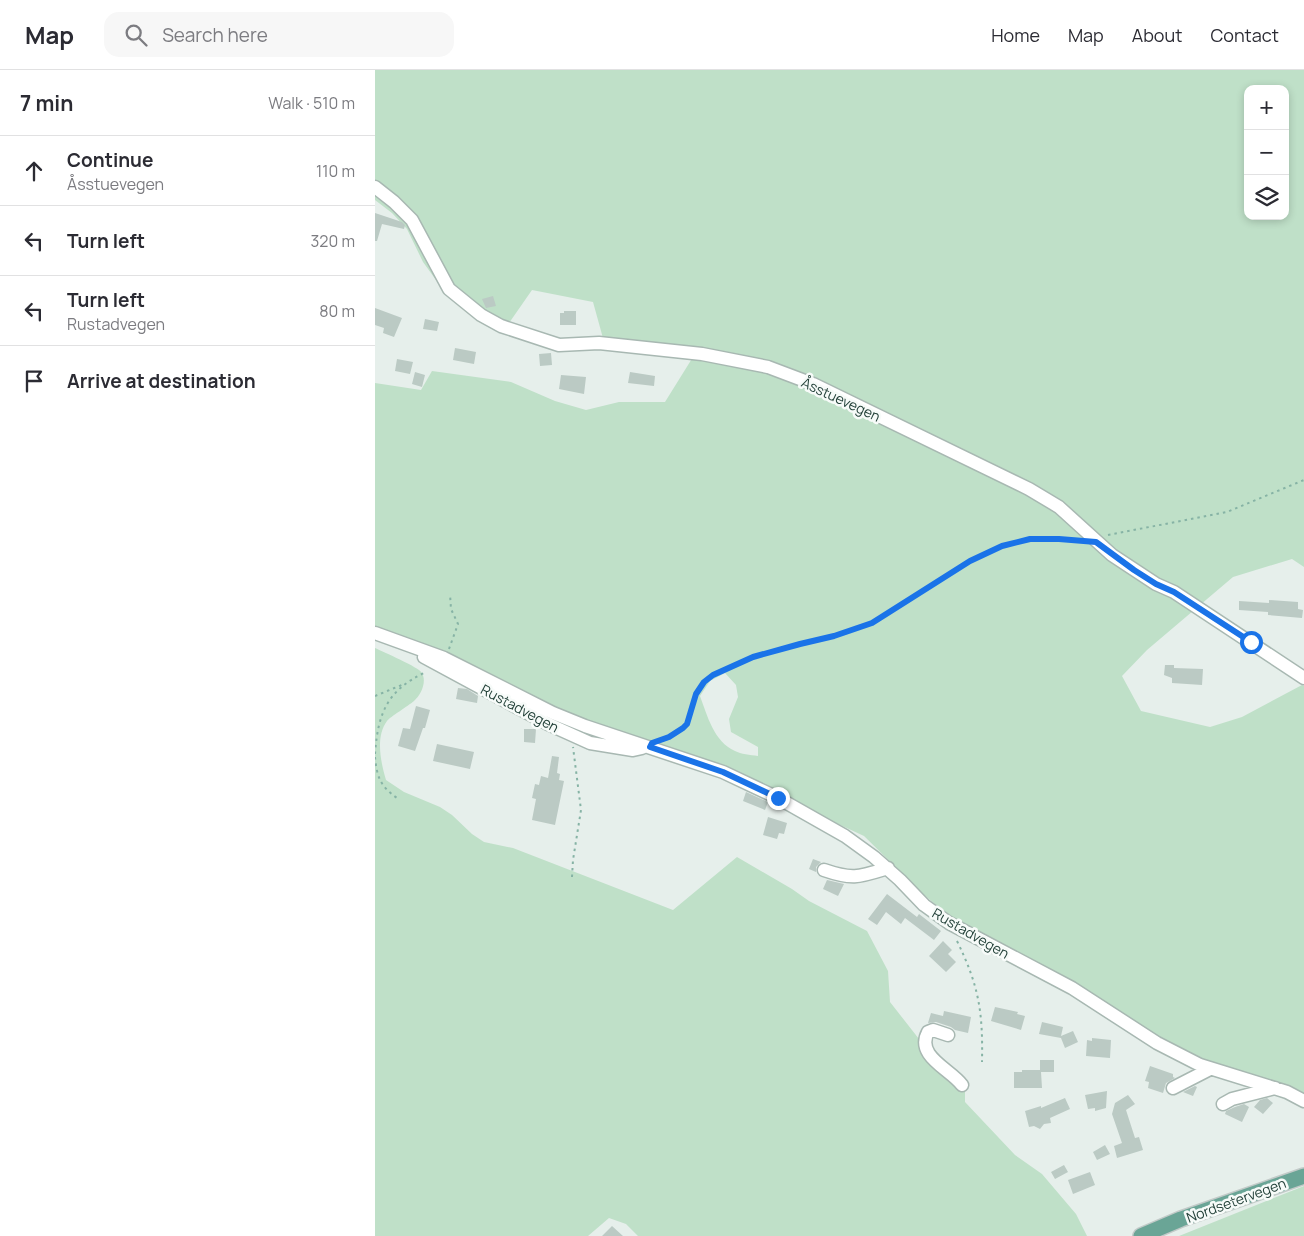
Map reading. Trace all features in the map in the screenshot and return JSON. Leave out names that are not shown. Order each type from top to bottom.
[{"type":"main road","name":"Nordsetervegen","points":[[1141,1236],[1181,1219],[1304,1176]]},
{"type":"street","name":"Åsstuevegen","points":[[375,187],[412,220],[449,289],[481,315],[501,326],[559,344],[599,343],[642,346],[702,354],[777,371],[813,384],[1029,489],[1059,507],[1096,542],[1134,570],[1156,584],[1174,592],[1304,678]]},
{"type":"street","name":"Rustadvegen","points":[[375,633],[398,641],[553,713],[585,726],[723,772],[778,798],[845,836],[888,868],[924,905],[949,923],[1072,988],[1157,1043],[1200,1066],[1287,1092],[1304,1101]]},
{"type":"street","points":[[824,870],[841,876],[857,877],[888,868]]},
{"type":"street","points":[[949,1035],[933,1030],[928,1032],[925,1037],[927,1053],[935,1062],[956,1077],[962,1085]]},
{"type":"street","points":[[1173,1088],[1210,1068]]},
{"type":"street","points":[[1223,1104],[1232,1099],[1275,1088]]},
{"type":"path","points":[[650,747],[652,743],[669,737],[687,724],[696,694],[704,682],[713,675],[735,664],[776,650],[854,630],[872,623],[970,561],[1002,546],[1030,539],[1096,542],[1109,534],[1227,512],[1304,480]]},
{"type":"path","points":[[375,696],[406,683],[442,662],[458,624],[451,609],[450,594]]},
{"type":"path","points":[[397,798],[387,790],[377,775],[376,737],[381,716],[392,696],[406,683]]},
{"type":"path","points":[[572,877],[581,810],[573,745]]},
{"type":"path","points":[[949,923],[969,965],[979,994],[982,1062]]},
{"type":"green space","points":[[375,70],[1304,70],[1304,567],[1292,559],[1233,577],[1147,650],[1122,676],[1141,711],[1210,727],[1242,717],[1302,685],[1304,686],[1304,1097],[1200,1062],[959,924],[923,894],[864,836],[808,810],[739,772],[721,764],[635,741],[579,729],[375,628],[375,383],[421,390],[432,371],[511,382],[555,401],[586,410],[619,402],[665,402],[693,357],[606,349],[593,302],[532,290],[502,333],[476,318],[441,287],[423,262],[407,229],[392,213],[375,200]],"holes":[[[725,673],[736,685],[738,697],[729,719],[731,732],[758,747],[758,756],[735,751],[722,741],[712,727],[700,696],[710,681]]]},
{"type":"green space","points":[[375,648],[419,670],[424,680],[423,688],[417,698],[389,719],[383,727],[380,750],[386,780],[404,792],[440,807],[484,842],[513,848],[673,910],[737,857],[809,901],[867,931],[888,971],[890,1002],[919,1039],[965,1080],[965,1102],[1015,1155],[1042,1174],[1076,1214],[1087,1236],[638,1236],[626,1224],[609,1218],[588,1236],[375,1236]]},
{"type":"green space","points":[[1304,1186],[1304,1236],[1179,1236]]},
{"type":"building","points":[[375,213],[402,222],[405,225],[404,229],[382,224],[377,241],[375,241]]},
{"type":"building","points":[[493,296],[496,306],[486,308],[482,299]]},
{"type":"building","points":[[375,308],[402,318],[394,337],[383,333],[384,328],[375,325]]},
{"type":"building","points":[[564,311],[576,311],[576,325],[560,325],[560,313],[564,313]]},
{"type":"building","points":[[425,319],[439,322],[437,331],[423,329]]},
{"type":"building","points":[[455,348],[476,352],[474,364],[453,360]]},
{"type":"building","points":[[551,353],[552,365],[540,366],[539,354]]},
{"type":"building","points":[[397,359],[413,362],[410,374],[395,371]]},
{"type":"building","points":[[415,372],[425,375],[422,387],[412,384]]},
{"type":"building","points":[[630,372],[655,376],[654,386],[628,383]]},
{"type":"building","points":[[561,375],[586,377],[584,394],[559,389]]},
{"type":"building","points":[[1269,600],[1298,602],[1298,609],[1303,610],[1302,618],[1268,615],[1268,612],[1239,610],[1239,601],[1269,603]]},
{"type":"building","points":[[1165,665],[1174,665],[1174,668],[1203,669],[1202,685],[1172,683],[1172,678],[1164,675]]},
{"type":"building","points":[[458,688],[467,689],[478,696],[477,703],[456,699]]},
{"type":"building","points":[[416,706],[430,710],[415,751],[398,746],[403,728],[410,729]]},
{"type":"building","points":[[524,729],[536,729],[535,743],[524,742]]},
{"type":"building","points":[[437,744],[474,752],[470,769],[433,761]]},
{"type":"building","points":[[552,756],[559,757],[557,773],[560,774],[559,780],[564,781],[555,825],[532,820],[536,799],[532,798],[535,784],[539,785],[541,776],[548,778]]},
{"type":"building","points":[[746,792],[768,802],[765,810],[743,801]]},
{"type":"building","points":[[768,817],[787,823],[784,834],[779,833],[777,839],[763,835]]},
{"type":"building","points":[[813,859],[821,862],[816,867],[816,872],[809,869]]},
{"type":"building","points":[[827,880],[844,884],[838,896],[823,889]]},
{"type":"building","points":[[887,894],[917,917],[919,914],[941,931],[934,940],[905,918],[901,924],[886,912],[877,925],[868,919]]},
{"type":"building","points":[[943,941],[952,950],[948,954],[956,962],[946,972],[929,956]]},
{"type":"building","points":[[995,1007],[1018,1012],[1017,1014],[1025,1016],[1021,1030],[991,1021]]},
{"type":"building","points":[[944,1011],[971,1017],[968,1033],[936,1022],[928,1023],[931,1013],[943,1016]]},
{"type":"building","points":[[1042,1022],[1063,1027],[1061,1036],[1073,1031],[1078,1042],[1065,1048],[1061,1038],[1039,1034]]},
{"type":"building","points":[[1092,1038],[1111,1040],[1110,1058],[1086,1056],[1087,1040],[1092,1041]]},
{"type":"building","points":[[1040,1060],[1054,1060],[1054,1072],[1041,1072],[1042,1088],[1014,1088],[1014,1072],[1040,1070]]},
{"type":"building","points":[[1150,1066],[1173,1074],[1175,1078],[1166,1083],[1163,1093],[1148,1088],[1149,1082],[1145,1081]]},
{"type":"building","points":[[1195,1086],[1197,1087],[1193,1096],[1183,1092]]},
{"type":"building","points":[[1107,1091],[1106,1108],[1095,1111],[1095,1108],[1088,1109],[1085,1095]]},
{"type":"building","points":[[1128,1095],[1135,1104],[1126,1110],[1135,1138],[1139,1137],[1143,1150],[1117,1158],[1114,1146],[1122,1143],[1112,1114],[1115,1103]]},
{"type":"building","points":[[1065,1098],[1070,1109],[1050,1118],[1051,1123],[1044,1124],[1040,1129],[1034,1126],[1029,1127],[1025,1111],[1041,1106],[1041,1108]]},
{"type":"building","points":[[1267,1098],[1273,1103],[1263,1114],[1254,1107],[1260,1100]]},
{"type":"building","points":[[1244,1104],[1249,1107],[1242,1122],[1225,1114],[1226,1111]]},
{"type":"building","points":[[1105,1145],[1110,1154],[1097,1160],[1093,1152]]},
{"type":"building","points":[[1064,1165],[1068,1172],[1055,1179],[1051,1172]]},
{"type":"building","points":[[1090,1172],[1095,1185],[1073,1194],[1068,1180]]},
{"type":"building","points":[[612,1226],[623,1236],[602,1236]]},
{"type":"route","points":[[778,798],[723,772],[650,747],[652,743],[679,732],[687,724],[696,694],[704,682],[713,675],[753,657],[834,636],[872,623],[970,561],[1002,546],[1030,539],[1096,542],[1134,570],[1156,584],[1174,592],[1251,642]]}]
